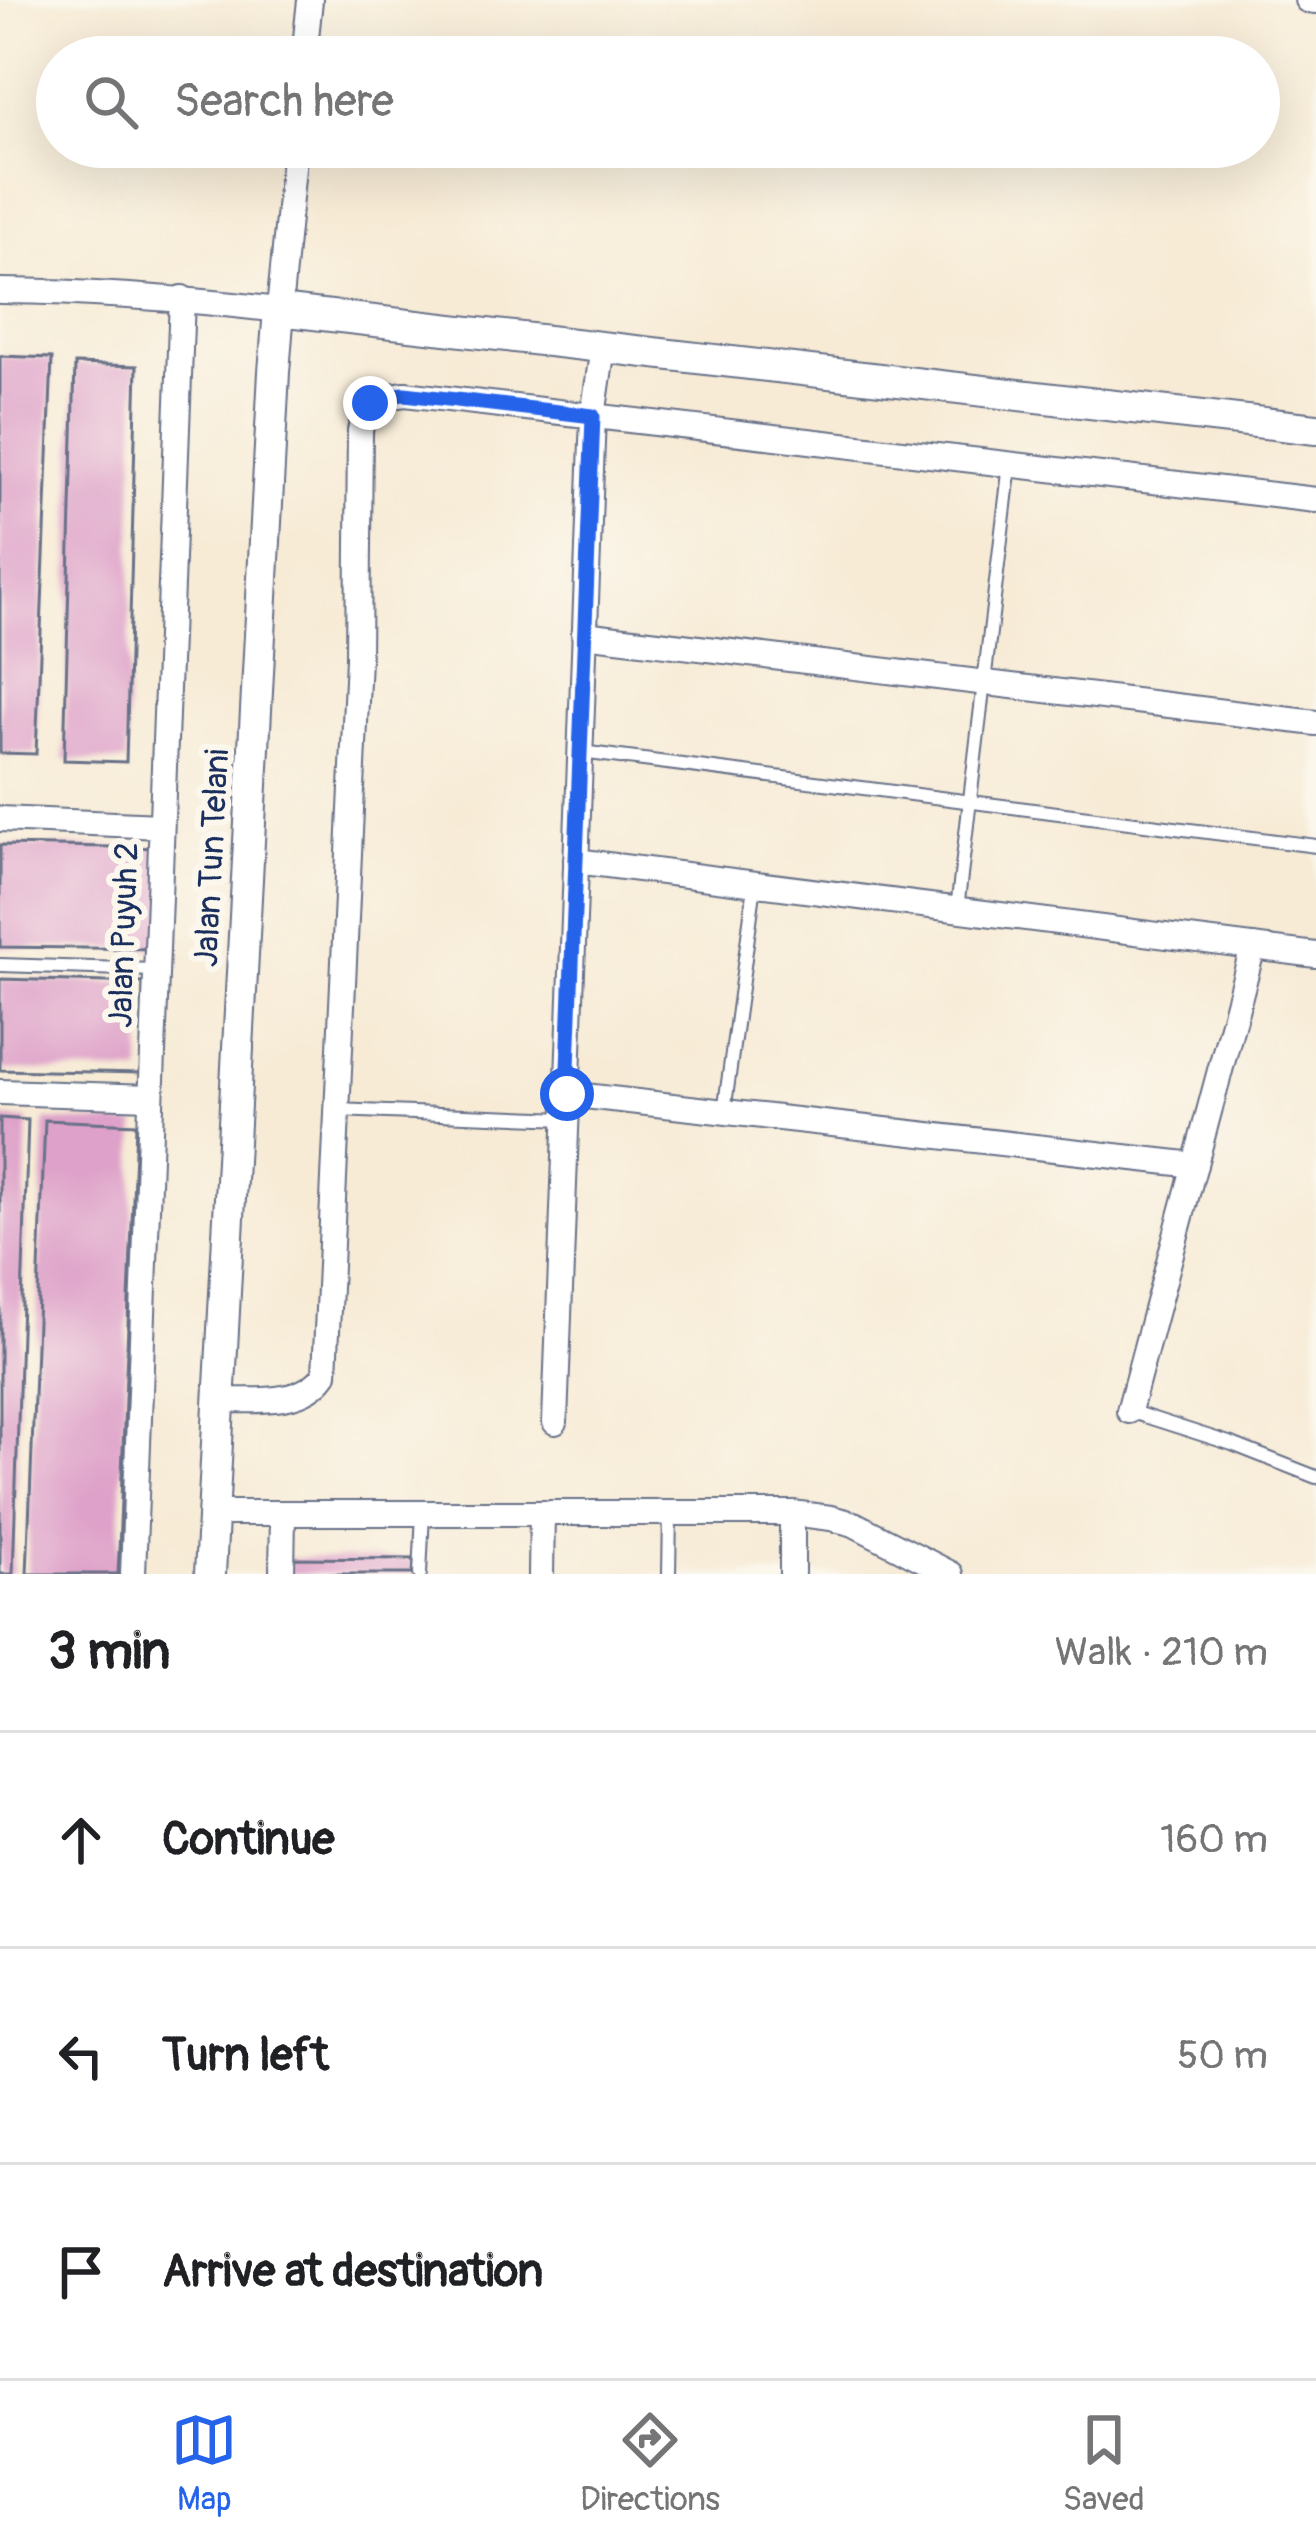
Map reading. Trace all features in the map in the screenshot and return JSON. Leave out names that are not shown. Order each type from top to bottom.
[{"type":"street","points":[[306,36],[310,0]]},
{"type":"street","points":[[1307,0],[1316,1]]},
{"type":"street","name":"Jalan Tun Telani","points":[[210,1574],[274,372],[294,168]]},
{"type":"street","points":[[0,291],[182,298],[1316,429]]},
{"type":"street","name":"Jalan Puyuh 2","points":[[133,1574],[182,298]]},
{"type":"street","points":[[555,1422],[593,416],[604,347]]},
{"type":"street","points":[[219,1400],[301,1394],[316,1387],[325,1374],[358,658],[360,431],[370,403],[405,394],[1316,500]]},
{"type":"street","points":[[584,634],[1316,724]]},
{"type":"street","points":[[0,820],[161,826]]},
{"type":"street","points":[[576,861],[1316,956]]},
{"type":"street","points":[[1129,1411],[1253,947]]},
{"type":"street","points":[[0,1092],[151,1097]]},
{"type":"street","points":[[567,1106],[724,1112],[1195,1165]]},
{"type":"street","points":[[213,1513],[792,1513],[854,1524],[951,1574]]},
{"type":"street","points":[[282,1574],[283,1513]]},
{"type":"street","points":[[541,1574],[542,1513]]},
{"type":"street","points":[[792,1513],[793,1574]]},
{"type":"lane","points":[[956,909],[1010,464]]},
{"type":"lane","points":[[580,752],[1316,846]]},
{"type":"lane","points":[[724,1112],[755,884]]},
{"type":"lane","points":[[0,965],[155,970]]},
{"type":"lane","points":[[335,1110],[567,1106]]},
{"type":"lane","points":[[1129,1411],[1232,1444],[1316,1478]]},
{"type":"lane","points":[[420,1574],[423,1513]]},
{"type":"lane","points":[[669,1574],[670,1513]]},
{"type":"building","points":[[0,356],[52,358],[36,754],[0,753]]},
{"type":"building","points":[[75,364],[137,366],[126,762],[64,760]]},
{"type":"building","points":[[0,845],[165,848],[164,949],[0,947]]},
{"type":"building","points":[[0,979],[143,983],[141,1073],[0,1070]]},
{"type":"building","points":[[0,1118],[28,1120],[13,1574],[0,1574]]},
{"type":"building","points":[[45,1120],[136,1124],[118,1574],[27,1574]]},
{"type":"building","points":[[289,1558],[414,1559],[413,1574],[288,1574]]},
{"type":"route","points":[[370,403],[405,394],[593,416],[567,1094]]}]
